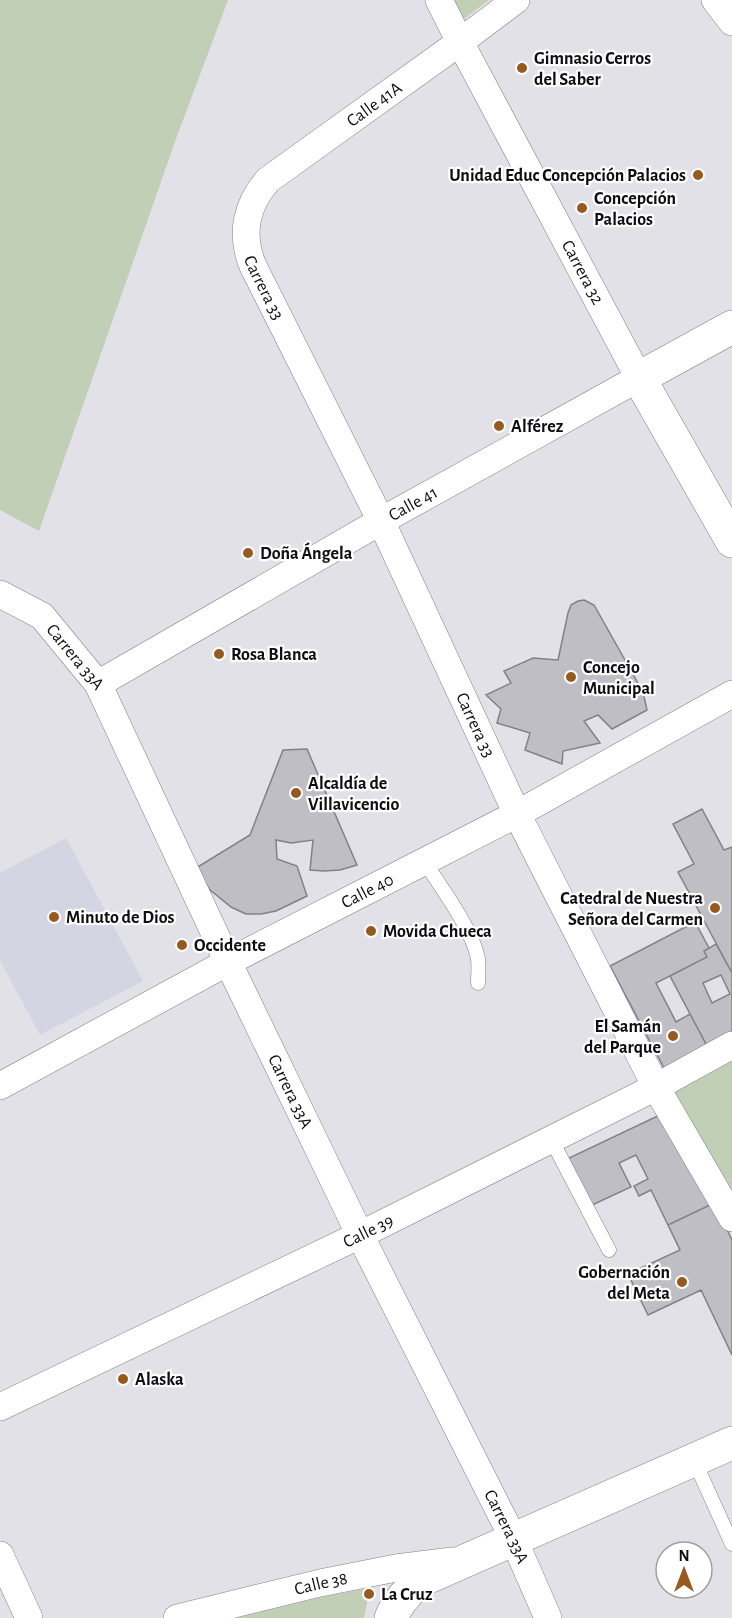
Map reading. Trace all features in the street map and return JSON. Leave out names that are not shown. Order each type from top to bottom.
[{"type":"street","name":"Carrera 32","points":[[440,0],[460,42],[639,378],[732,541]]},
{"type":"street","name":"Calle 41A","points":[[247,220],[254,199],[268,180],[516,0]]},
{"type":"street","points":[[715,0],[732,22]]},
{"type":"street","name":"Carrera 33","points":[[247,220],[246,244],[253,266],[381,521],[517,814],[656,1087],[732,1218]]},
{"type":"street","name":"Calle 41","points":[[98,684],[381,521],[732,327]]},
{"type":"street","name":"Carrera 33A","points":[[0,594],[42,616],[98,684],[228,962],[360,1235],[514,1540],[548,1618]]},
{"type":"street","name":"Calle 40","points":[[0,1086],[228,962],[517,814],[732,694]]},
{"type":"street","name":"Calle 39","points":[[0,1407],[360,1235],[656,1087],[732,1045]]},
{"type":"street","name":"Calle 38","points":[[392,1615],[411,1588],[424,1580],[732,1443]]},
{"type":"street","points":[[0,1555],[29,1618]]},
{"type":"street","name":"Calle 38","points":[[177,1618],[320,1583],[396,1568],[467,1559]]},
{"type":"lane","points":[[424,861],[471,938],[478,959],[478,983]]},
{"type":"lane","points":[[550,1139],[609,1250]]},
{"type":"lane","points":[[694,1460],[732,1544]]},
{"type":"shaded area","name":"Minuto de Dios","points":[[66,838],[143,981],[40,1035],[0,960],[0,873]]},
{"type":"green space","points":[[0,0],[228,0],[177,136],[39,531],[0,510]]},
{"type":"green space","points":[[447,0],[489,0],[460,22]]},
{"type":"green space","points":[[732,1057],[732,1221],[667,1091]]},
{"type":"green space","points":[[370,1588],[364,1618],[236,1618],[322,1597]]},
{"type":"building","name":"Concejo Municipal","points":[[584,600],[594,605],[643,692],[647,710],[612,729],[598,715],[584,721],[600,743],[563,751],[562,764],[525,750],[530,733],[497,723],[501,709],[486,695],[511,683],[504,671],[533,658],[558,660],[571,605]]},
{"type":"building","name":"Alcaldía de Villavicencio","points":[[307,749],[357,865],[340,870],[310,870],[313,840],[291,843],[276,840],[277,859],[297,866],[307,896],[276,911],[246,914],[231,907],[209,889],[196,868],[250,835],[283,750]]},
{"type":"building","name":"Catedral de Nuestra Señora del Carmen","points":[[702,809],[724,850],[732,847],[732,973],[678,872],[694,864],[673,824]]},
{"type":"building","points":[[695,922],[709,948],[704,951],[707,957],[656,983],[676,1022],[690,1014],[707,1046],[664,1068],[610,966]]},
{"type":"building","points":[[716,944],[732,973],[732,1032],[707,1046],[670,976],[707,957],[704,951]],"holes":[[[721,975],[730,994],[712,1003],[703,983]]]},
{"type":"building","points":[[666,1112],[710,1205],[668,1225],[651,1190],[639,1196],[634,1186],[648,1179],[636,1155],[619,1163],[631,1187],[590,1206],[567,1159]]},
{"type":"building","name":"Gobernación del Meta","points":[[714,1203],[732,1240],[732,1355],[701,1290],[648,1315],[628,1274],[680,1250],[668,1225]]},
{"type":"place","name":"Gimnasio Cerros del Saber","points":[[522,68]]},
{"type":"place","name":"Unidad Educ Concepción Palacios","points":[[698,175]]},
{"type":"place","name":"Concepción Palacios","points":[[582,208]]},
{"type":"place","name":"Alférez","points":[[499,426]]},
{"type":"place","name":"Doña Ángela","points":[[248,553]]},
{"type":"place","name":"Rosa Blanca","points":[[219,654]]},
{"type":"place","name":"Concejo Municipal","points":[[571,677]]},
{"type":"place","name":"Alcaldía de Villavicencio","points":[[296,793]]},
{"type":"place","name":"Catedral de Nuestra Señora del Carmen","points":[[715,908]]},
{"type":"place","name":"Minuto de Dios","points":[[54,917]]},
{"type":"place","name":"Movida Chueca","points":[[371,931]]},
{"type":"place","name":"Occidente","points":[[182,945]]},
{"type":"place","name":"El Samán del Parque","points":[[673,1036]]},
{"type":"place","name":"Gobernación del Meta","points":[[682,1282]]},
{"type":"place","name":"Alaska","points":[[123,1379]]},
{"type":"place","name":"La Cruz","points":[[369,1594]]}]
